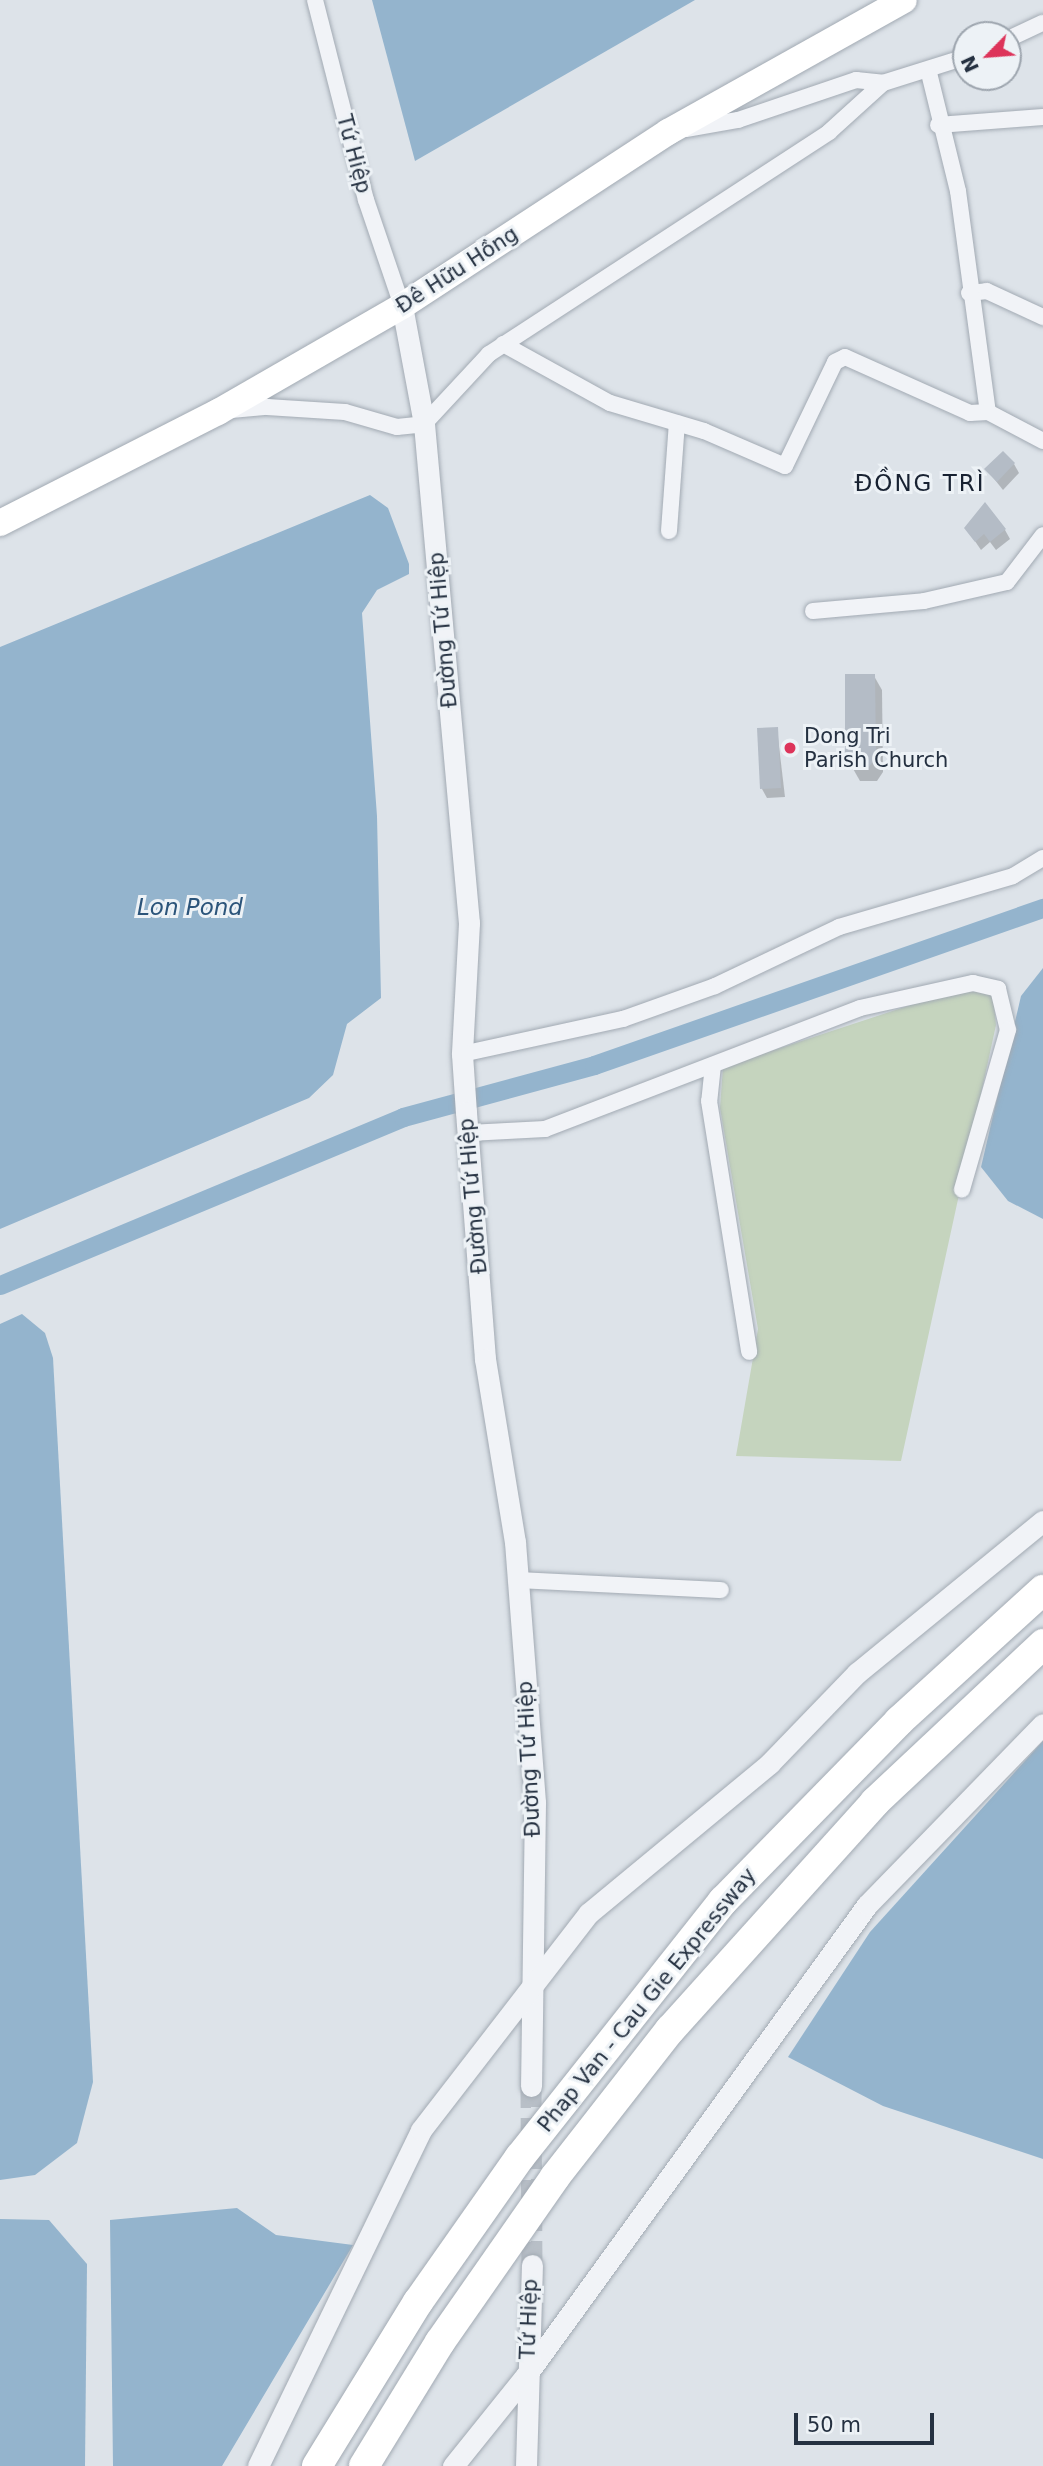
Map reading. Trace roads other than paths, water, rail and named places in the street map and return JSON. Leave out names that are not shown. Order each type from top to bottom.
[{"type":"highway","name":"Phap Van - Cau Gie Expressway","points":[[317,2466],[418,2302],[520,2157],[723,1901],[899,1721],[1043,1590]]},
{"type":"highway","name":"Phap Van - Cau Gie Expressway","points":[[364,2466],[440,2342],[555,2177],[670,2030],[875,1802],[1043,1644]]},
{"type":"main road","name":"Đê Hữu Hồng","points":[[0,523],[218,412],[402,306],[668,132],[904,0]]},
{"type":"street","name":"Tứ Hiệp","points":[[315,0],[366,200],[402,306]]},
{"type":"street","points":[[1022,33],[1043,23]]},
{"type":"street","points":[[668,132],[738,120],[856,80],[883,83],[929,73],[952,63]]},
{"type":"street","points":[[929,73],[938,125],[958,191],[969,293],[988,412]]},
{"type":"street","points":[[218,412],[267,407],[345,412],[397,427],[424,424],[503,344],[829,132],[883,83]]},
{"type":"street","points":[[938,125],[1043,117]]},
{"type":"street","points":[[969,293],[987,291],[1043,317]]},
{"type":"street","name":"Đường Tứ Hiệp","points":[[402,306],[424,424],[469,923],[463,1060],[466,1112],[485,1359],[516,1580],[535,1803],[531,2086]]},
{"type":"street","points":[[503,344],[610,403],[677,423],[785,466],[835,362],[845,357],[970,413],[988,412],[1043,441]]},
{"type":"street","points":[[669,531],[677,423]]},
{"type":"street","points":[[813,611],[924,601],[1007,582],[1043,535]]},
{"type":"street","points":[[463,1060],[623,1019],[727,981],[839,927],[1013,876],[1043,858]]},
{"type":"street","points":[[469,1133],[545,1129],[903,994],[973,983],[998,989],[1008,1030],[962,1189]]},
{"type":"street","points":[[713,1065],[709,1101],[750,1352]]},
{"type":"street","points":[[258,2466],[421,2130],[589,1913],[770,1763],[857,1673],[1043,1521]]},
{"type":"street","points":[[516,1580],[721,1590]]},
{"type":"street","points":[[453,2466],[527,2374],[867,1905],[1043,1724]]},
{"type":"street","name":"Tứ Hiệp","points":[[527,2374],[532,2265]]},
{"type":"street","points":[[526,2466],[527,2374]]},
{"type":"water","points":[[372,0],[695,0],[415,161]]},
{"type":"water","name":"Lon Pond","points":[[370,495],[388,508],[409,564],[409,574],[377,590],[362,613],[377,816],[381,998],[347,1024],[333,1075],[309,1098],[0,1229],[0,647]]},
{"type":"water","points":[[1043,968],[1043,1219],[1008,1201],[981,1167],[1021,996]]},
{"type":"water","points":[[22,1314],[45,1333],[53,1358],[93,2082],[77,2143],[35,2175],[0,2180],[0,1324]]},
{"type":"water","points":[[1043,1741],[1043,2159],[883,2106],[788,2057],[870,1932]]},
{"type":"water","points":[[237,2208],[276,2235],[353,2245],[222,2466],[113,2466],[110,2220]]},
{"type":"water","points":[[0,2219],[49,2220],[87,2264],[85,2466],[0,2466]]},
{"type":"waterway","points":[[0,1285],[403,1117],[594,1065],[1043,908]]},
{"type":"tunnel","points":[[531,2086],[532,2265]]},
{"type":"place","name":"Dong Tri Parish Church","points":[[790,748]]},
{"type":"district","name":"ĐỒNG TRÌ","points":[[920,483]]}]
